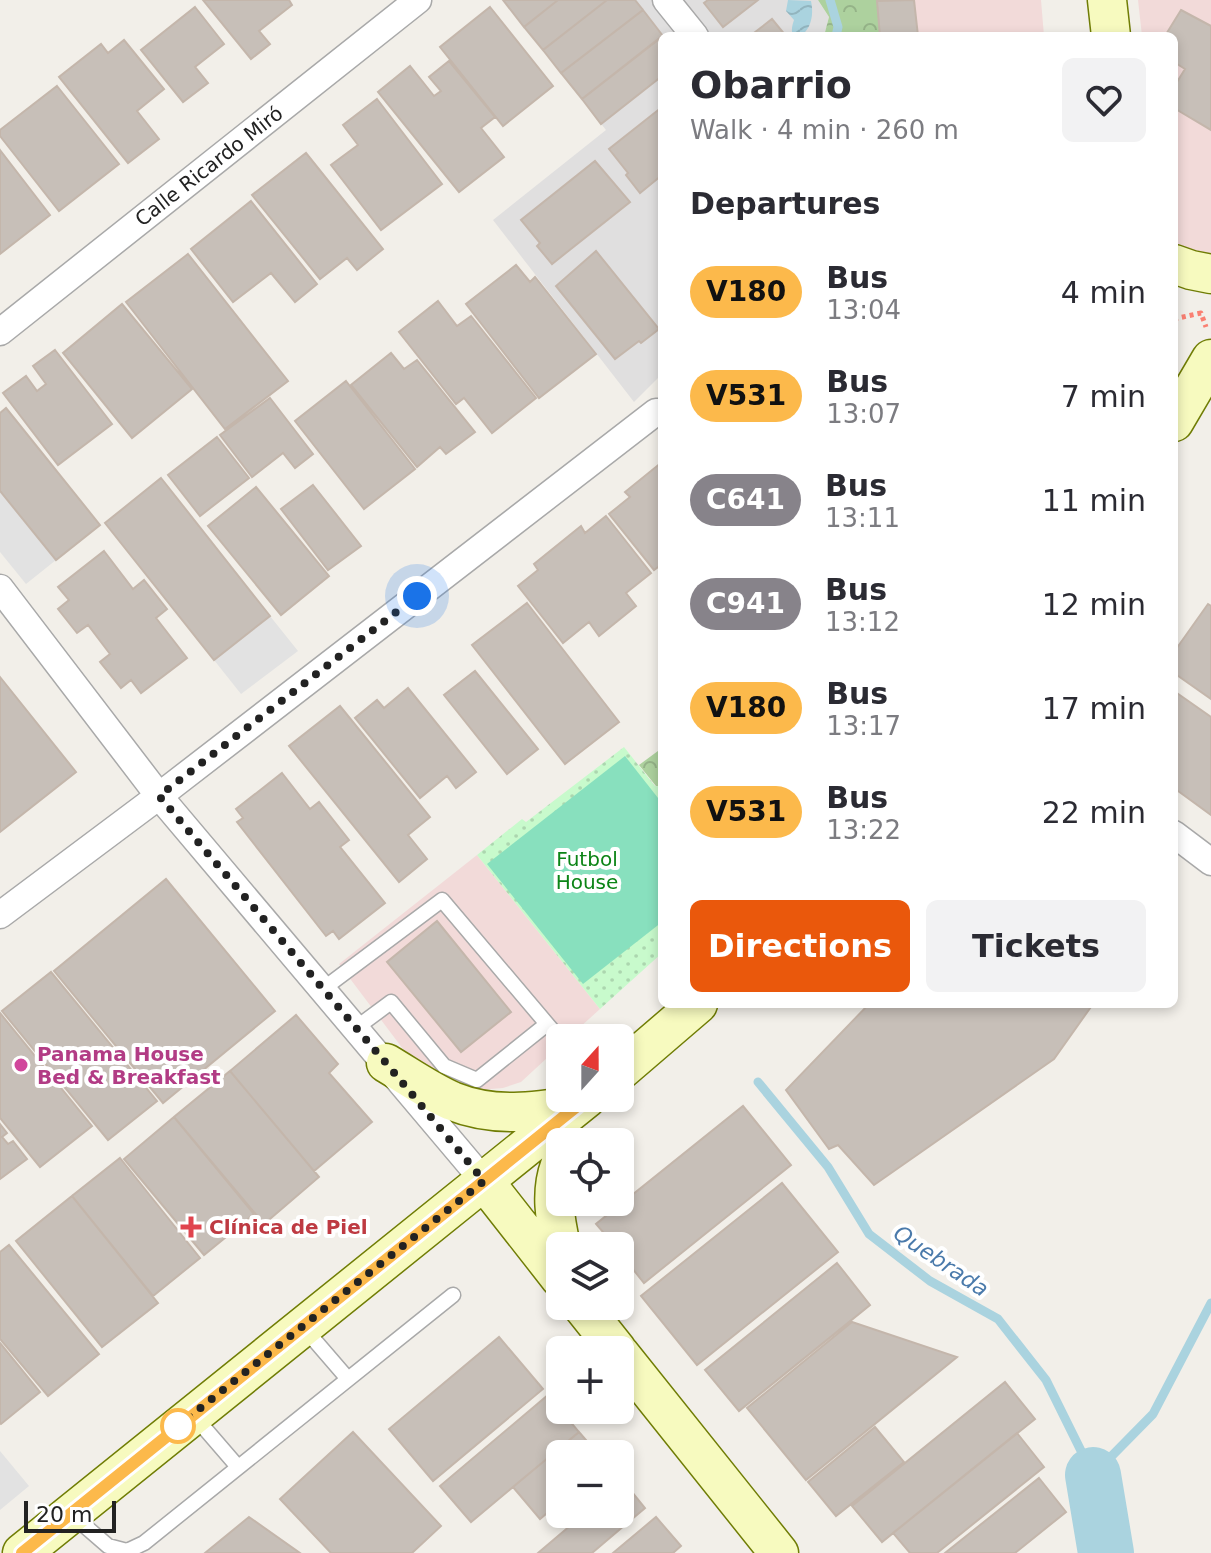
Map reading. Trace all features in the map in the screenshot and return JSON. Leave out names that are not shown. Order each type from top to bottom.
[{"type":"main road","points":[[1107,0],[1111,32]]},
{"type":"main road","points":[[1178,265],[1211,274]]},
{"type":"main road","points":[[1178,415],[1211,359]]},
{"type":"main road","points":[[634,1059],[693,1008]]},
{"type":"main road","points":[[386,1063],[453,1101],[500,1113],[546,1108]]},
{"type":"main road","points":[[22,1553],[572,1112]]},
{"type":"main road","points":[[484,1181],[546,1260]]},
{"type":"main road","points":[[593,1320],[605,1336]]},
{"type":"main road","points":[[634,1372],[779,1553]]},
{"type":"street","name":"Calle Ricardo Miró","points":[[0,332],[418,0]]},
{"type":"street","points":[[666,0],[692,32]]},
{"type":"street","points":[[0,915],[656,412]]},
{"type":"street","points":[[0,588],[159,796],[484,1181]]},
{"type":"street","points":[[1178,837],[1211,862]]},
{"type":"lane","points":[[323,989],[442,900],[547,1024]]},
{"type":"lane","points":[[356,1028],[391,1002],[444,1066],[477,1080],[546,1025]]},
{"type":"lane","points":[[70,1514],[108,1546],[127,1551],[144,1543],[453,1295]]},
{"type":"lane","points":[[303,1327],[348,1379]]},
{"type":"lane","points":[[193,1415],[238,1467]]},
{"type":"path","points":[[1178,318],[1201,313],[1211,333]]},
{"type":"shaded area","points":[[503,0],[818,0],[829,17],[825,32],[658,32],[658,378],[634,402],[493,220],[606,130]]},
{"type":"shaded area","points":[[877,0],[1041,0],[1044,32],[880,32]]},
{"type":"shaded area","points":[[1138,0],[1211,0],[1211,258],[1178,246],[1178,32],[1142,32]]},
{"type":"shaded area","points":[[0,491],[56,560],[26,584],[0,552]]},
{"type":"shaded area","points":[[270,616],[298,651],[241,694],[214,660]]},
{"type":"shaded area","points":[[477,855],[600,1009],[583,1024],[546,1024],[546,1059],[521,1082],[503,1088],[479,1090],[447,1080],[403,1049],[339,964]]},
{"type":"shaded area","points":[[0,1451],[29,1486],[0,1510]]},
{"type":"green space","points":[[818,0],[877,0],[880,32],[825,32],[829,17]]},
{"type":"green space","name":"Futbol House","points":[[624,747],[658,786],[658,957],[600,1009],[477,855],[522,819],[526,822]]},
{"type":"green space","points":[[658,751],[658,786],[656,786],[639,765]]},
{"type":"green space","name":"Futbol House","points":[[625,756],[658,798],[658,925],[583,984],[487,864]]},
{"type":"water","points":[[788,0],[811,1],[812,13],[806,31],[792,32],[794,20],[786,11]]},
{"type":"building","points":[[203,0],[289,0],[292,5],[259,31],[270,44],[251,59]]},
{"type":"building","points":[[503,0],[558,0],[524,27]]},
{"type":"building","points":[[558,0],[607,0],[543,50],[524,27]]},
{"type":"building","points":[[607,0],[635,0],[643,10],[561,73],[543,50]]},
{"type":"building","points":[[708,0],[758,0],[723,27],[704,3]]},
{"type":"building","points":[[914,0],[918,32],[880,32],[877,1]]},
{"type":"building","points":[[195,7],[224,44],[195,67],[208,83],[183,102],[141,50]]},
{"type":"building","points":[[490,7],[553,86],[503,126],[440,47]]},
{"type":"building","points":[[643,10],[660,32],[658,40],[582,99],[561,73]]},
{"type":"building","points":[[1181,10],[1211,26],[1211,130],[1178,110],[1178,80],[1185,69],[1178,65],[1178,32],[1167,32]]},
{"type":"building","points":[[772,19],[783,32],[755,32]]},
{"type":"building","points":[[658,39],[658,79],[601,124],[582,99]]},
{"type":"building","points":[[124,40],[164,89],[137,111],[159,139],[128,163],[59,77],[101,44],[108,53]]},
{"type":"building","points":[[449,61],[495,117],[481,128],[504,157],[459,192],[378,92],[410,66],[434,96],[441,91],[429,77]]},
{"type":"building","points":[[57,86],[119,164],[59,211],[0,136],[0,130]]},
{"type":"building","points":[[377,99],[442,184],[381,230],[331,165],[358,145],[343,125]]},
{"type":"building","points":[[658,110],[658,178],[640,193],[609,149]]},
{"type":"building","points":[[0,150],[50,215],[0,254]]},
{"type":"building","points":[[306,153],[383,249],[357,270],[347,258],[320,279],[252,195]]},
{"type":"building","points":[[595,161],[630,202],[552,264],[521,220]]},
{"type":"building","points":[[251,201],[317,284],[295,302],[271,273],[233,302],[191,249]]},
{"type":"building","points":[[596,251],[658,330],[615,359],[556,286]]},
{"type":"building","points":[[188,254],[288,381],[225,429],[126,302]]},
{"type":"building","points":[[516,265],[530,282],[535,277],[596,354],[539,398],[466,304]]},
{"type":"building","points":[[438,301],[457,326],[471,316],[536,398],[492,433],[464,398],[456,404],[399,332]]},
{"type":"building","points":[[122,304],[192,389],[132,438],[63,353]]},
{"type":"building","points":[[55,350],[112,424],[58,465],[3,393],[26,376],[37,391],[46,384],[33,366]]},
{"type":"building","points":[[391,353],[404,369],[417,360],[475,432],[446,454],[440,447],[417,467],[351,385]]},
{"type":"building","points":[[346,381],[415,469],[364,509],[295,421]]},
{"type":"building","points":[[270,398],[313,454],[295,468],[283,453],[252,477],[220,435]]},
{"type":"building","points":[[6,408],[100,525],[56,560],[0,491],[0,413]]},
{"type":"building","points":[[217,437],[249,478],[200,516],[168,475]]},
{"type":"building","points":[[658,465],[658,567],[654,570],[609,514],[630,497],[625,492]]},
{"type":"building","points":[[161,478],[270,616],[214,660],[105,523]]},
{"type":"building","points":[[313,485],[361,546],[328,570],[281,509]]},
{"type":"building","points":[[256,487],[329,576],[281,615],[208,526]]},
{"type":"building","points":[[606,516],[651,573],[626,593],[636,606],[599,636],[589,622],[563,643],[518,586],[538,570],[534,564],[581,526],[585,533]]},
{"type":"building","points":[[104,551],[133,589],[144,580],[167,609],[156,618],[187,658],[141,693],[131,680],[121,688],[100,662],[110,654],[88,625],[77,633],[58,609],[69,600],[58,587]]},
{"type":"building","points":[[527,603],[619,722],[565,764],[472,645]]},
{"type":"building","points":[[1208,604],[1211,606],[1211,699],[1178,676],[1178,646]]},
{"type":"building","points":[[475,671],[538,749],[507,774],[444,695]]},
{"type":"building","points":[[0,677],[76,772],[0,832]]},
{"type":"building","points":[[408,688],[476,772],[456,788],[447,776],[420,798],[355,718],[377,700],[384,708]]},
{"type":"building","points":[[1178,694],[1211,717],[1211,815],[1178,791]]},
{"type":"building","points":[[340,706],[430,817],[408,835],[427,859],[399,882],[289,746]]},
{"type":"building","points":[[282,773],[310,809],[319,802],[349,840],[340,847],[385,903],[339,939],[333,931],[326,936],[237,822],[243,818],[236,809]]},
{"type":"building","points":[[166,879],[275,1011],[163,1103],[54,971]]},
{"type":"building","points":[[437,921],[511,1012],[461,1052],[387,962]]},
{"type":"building","points":[[51,972],[157,1101],[108,1140],[2,1011]]},
{"type":"building","points":[[865,1008],[1090,1008],[1054,1059],[874,1185],[838,1145],[829,1149],[786,1090]]},
{"type":"building","name":"Panama House Bed & Breakfast","points":[[0,1013],[92,1126],[40,1167],[0,1118]]},
{"type":"building","points":[[296,1015],[338,1064],[329,1073],[372,1122],[314,1171],[230,1071]]},
{"type":"building","points":[[230,1071],[319,1177],[264,1224],[174,1117]]},
{"type":"building","points":[[743,1106],[791,1165],[644,1283],[634,1270],[634,1232],[603,1232],[596,1224],[606,1216],[634,1216],[634,1193]]},
{"type":"building","points":[[174,1117],[254,1214],[204,1255],[124,1159]]},
{"type":"building","points":[[0,1124],[7,1133],[2,1137],[8,1144],[13,1141],[27,1159],[0,1179]]},
{"type":"building","points":[[120,1158],[200,1258],[153,1296],[72,1196]]},
{"type":"building","points":[[782,1183],[838,1252],[697,1365],[641,1296]]},
{"type":"building","points":[[72,1196],[158,1303],[102,1347],[16,1241]]},
{"type":"building","points":[[9,1245],[99,1354],[48,1396],[0,1339],[0,1252]]},
{"type":"building","points":[[837,1263],[870,1305],[739,1411],[705,1370]]},
{"type":"building","points":[[852,1322],[957,1357],[806,1480],[747,1408]]},
{"type":"building","points":[[499,1337],[543,1389],[433,1481],[389,1429]]},
{"type":"building","points":[[0,1343],[40,1392],[1,1424],[0,1423]]},
{"type":"building","points":[[1005,1382],[1035,1419],[882,1542],[852,1506]]},
{"type":"building","points":[[546,1397],[546,1424],[572,1424],[579,1432],[569,1440],[546,1440],[546,1460],[471,1522],[440,1486]]},
{"type":"building","points":[[875,1427],[904,1462],[836,1516],[808,1482]]},
{"type":"building","points":[[353,1432],[441,1526],[412,1553],[331,1553],[280,1499]]},
{"type":"building","points":[[579,1432],[586,1440],[569,1440]]},
{"type":"building","points":[[1017,1433],[1044,1467],[937,1553],[910,1553],[893,1533]]},
{"type":"building","points":[[546,1460],[546,1514],[540,1519],[513,1487]]},
{"type":"building","points":[[1039,1478],[1066,1512],[1015,1553],[945,1553]]},
{"type":"building","points":[[634,1494],[645,1508],[634,1517]]},
{"type":"building","points":[[249,1517],[300,1553],[205,1553]]},
{"type":"building","points":[[656,1517],[681,1546],[673,1553],[613,1553]]},
{"type":"building","points":[[567,1528],[621,1528],[592,1553],[538,1553]]},
{"type":"waterway","name":"Quebrada","points":[[830,0],[837,32]]},
{"type":"waterway","name":"Quebrada","points":[[758,1082],[828,1167],[869,1234],[930,1281],[998,1319],[1046,1380],[1093,1475],[1153,1414],[1211,1303]]},
{"type":"waterway","points":[[1093,1475],[1106,1553]]},
{"type":"bus line","name":"V180","points":[[22,1553],[570,1112]]},
{"type":"place","name":"Panama House Bed & Breakfast","points":[[21,1065]]},
{"type":"place","name":"Clínica de Piel","points":[[191,1227]]},
{"type":"route","points":[[178,1426],[484,1181],[159,796],[417,596]]}]
